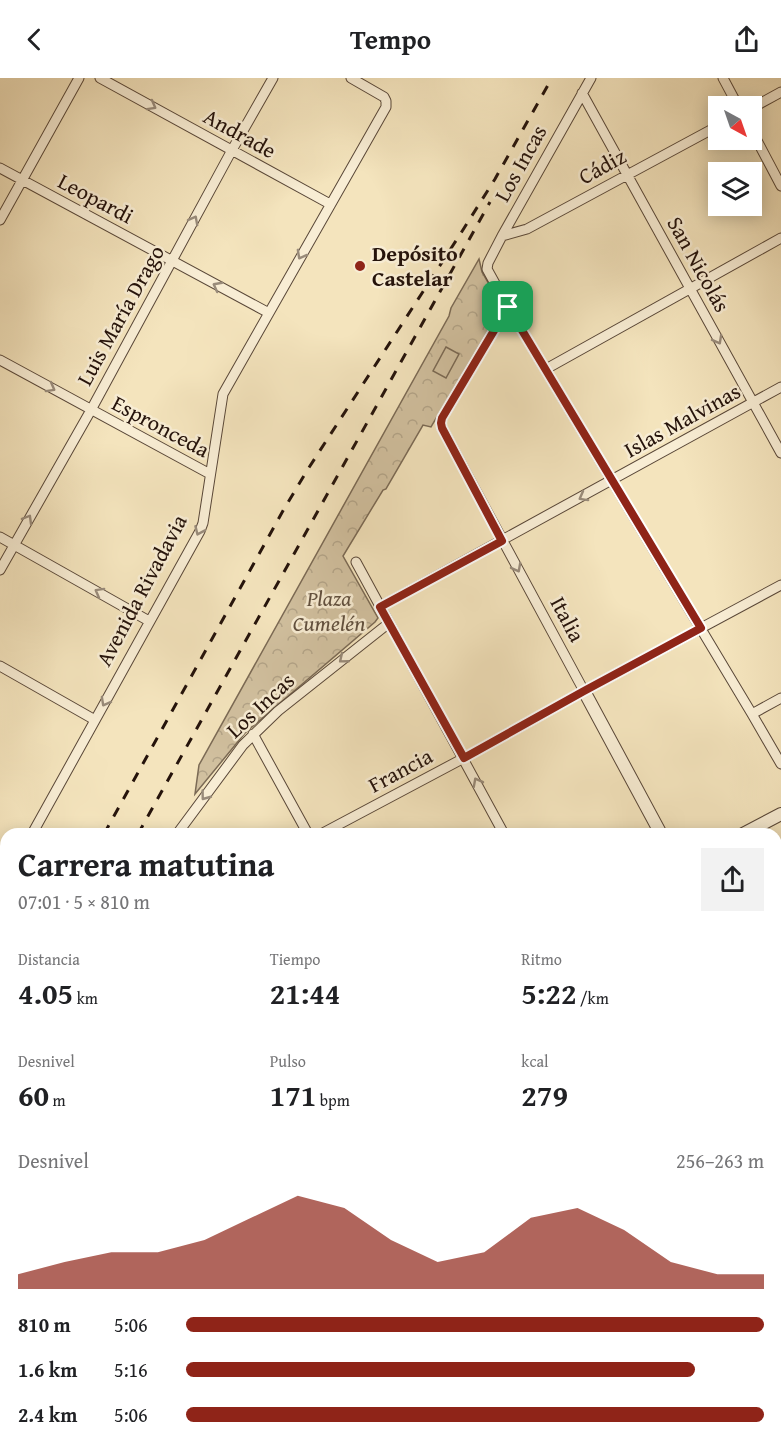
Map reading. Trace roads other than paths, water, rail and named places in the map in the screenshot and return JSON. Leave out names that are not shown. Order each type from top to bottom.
[{"type":"street","points":[[0,220],[79,78]]},
{"type":"street","name":"Andrade","points":[[100,78],[330,204]]},
{"type":"street","name":"Luis María Drago","points":[[0,570],[91,410],[273,78]]},
{"type":"street","name":"Avenida Rivadavia","points":[[35,828],[200,531],[223,394],[386,107],[384,97],[351,78]]},
{"type":"street","name":"Los Incas","points":[[508,307],[487,269],[488,263],[591,78]]},
{"type":"street","points":[[723,78],[733,96]]},
{"type":"street","points":[[762,102],[781,92]]},
{"type":"street","name":"San Nicolás","points":[[582,93],[781,453]]},
{"type":"street","name":"Cádiz","points":[[502,236],[527,229],[708,131]]},
{"type":"street","points":[[762,150],[781,186]]},
{"type":"street","name":"Leopardi","points":[[0,168],[269,313]]},
{"type":"street","points":[[546,369],[781,238]]},
{"type":"street","points":[[508,307],[781,764]]},
{"type":"street","name":"Italia","points":[[508,307],[442,418],[442,428],[657,828]]},
{"type":"street","name":"Espronceda","points":[[0,360],[210,474]]},
{"type":"street","name":"Islas Malvinas","points":[[380,607],[781,387]]},
{"type":"street","points":[[0,537],[150,621]]},
{"type":"street","points":[[356,562],[501,828]]},
{"type":"street","name":"Francia","points":[[332,828],[781,585]]},
{"type":"street","name":"Los Incas","points":[[181,828],[253,734],[278,711],[388,623]]},
{"type":"street","points":[[0,666],[95,720]]},
{"type":"street","points":[[752,714],[781,698]]},
{"type":"street","points":[[253,734],[305,828]]},
{"type":"street","points":[[754,828],[781,814]]},
{"type":"railway","points":[[107,828],[284,509],[495,179],[552,78]]},
{"type":"railway","points":[[141,828],[490,202]]},
{"type":"place","name":"Depósito Castelar","points":[[360,266]]},
{"type":"park label","name":"Plaza Cumelén","points":[[329,610]]}]
